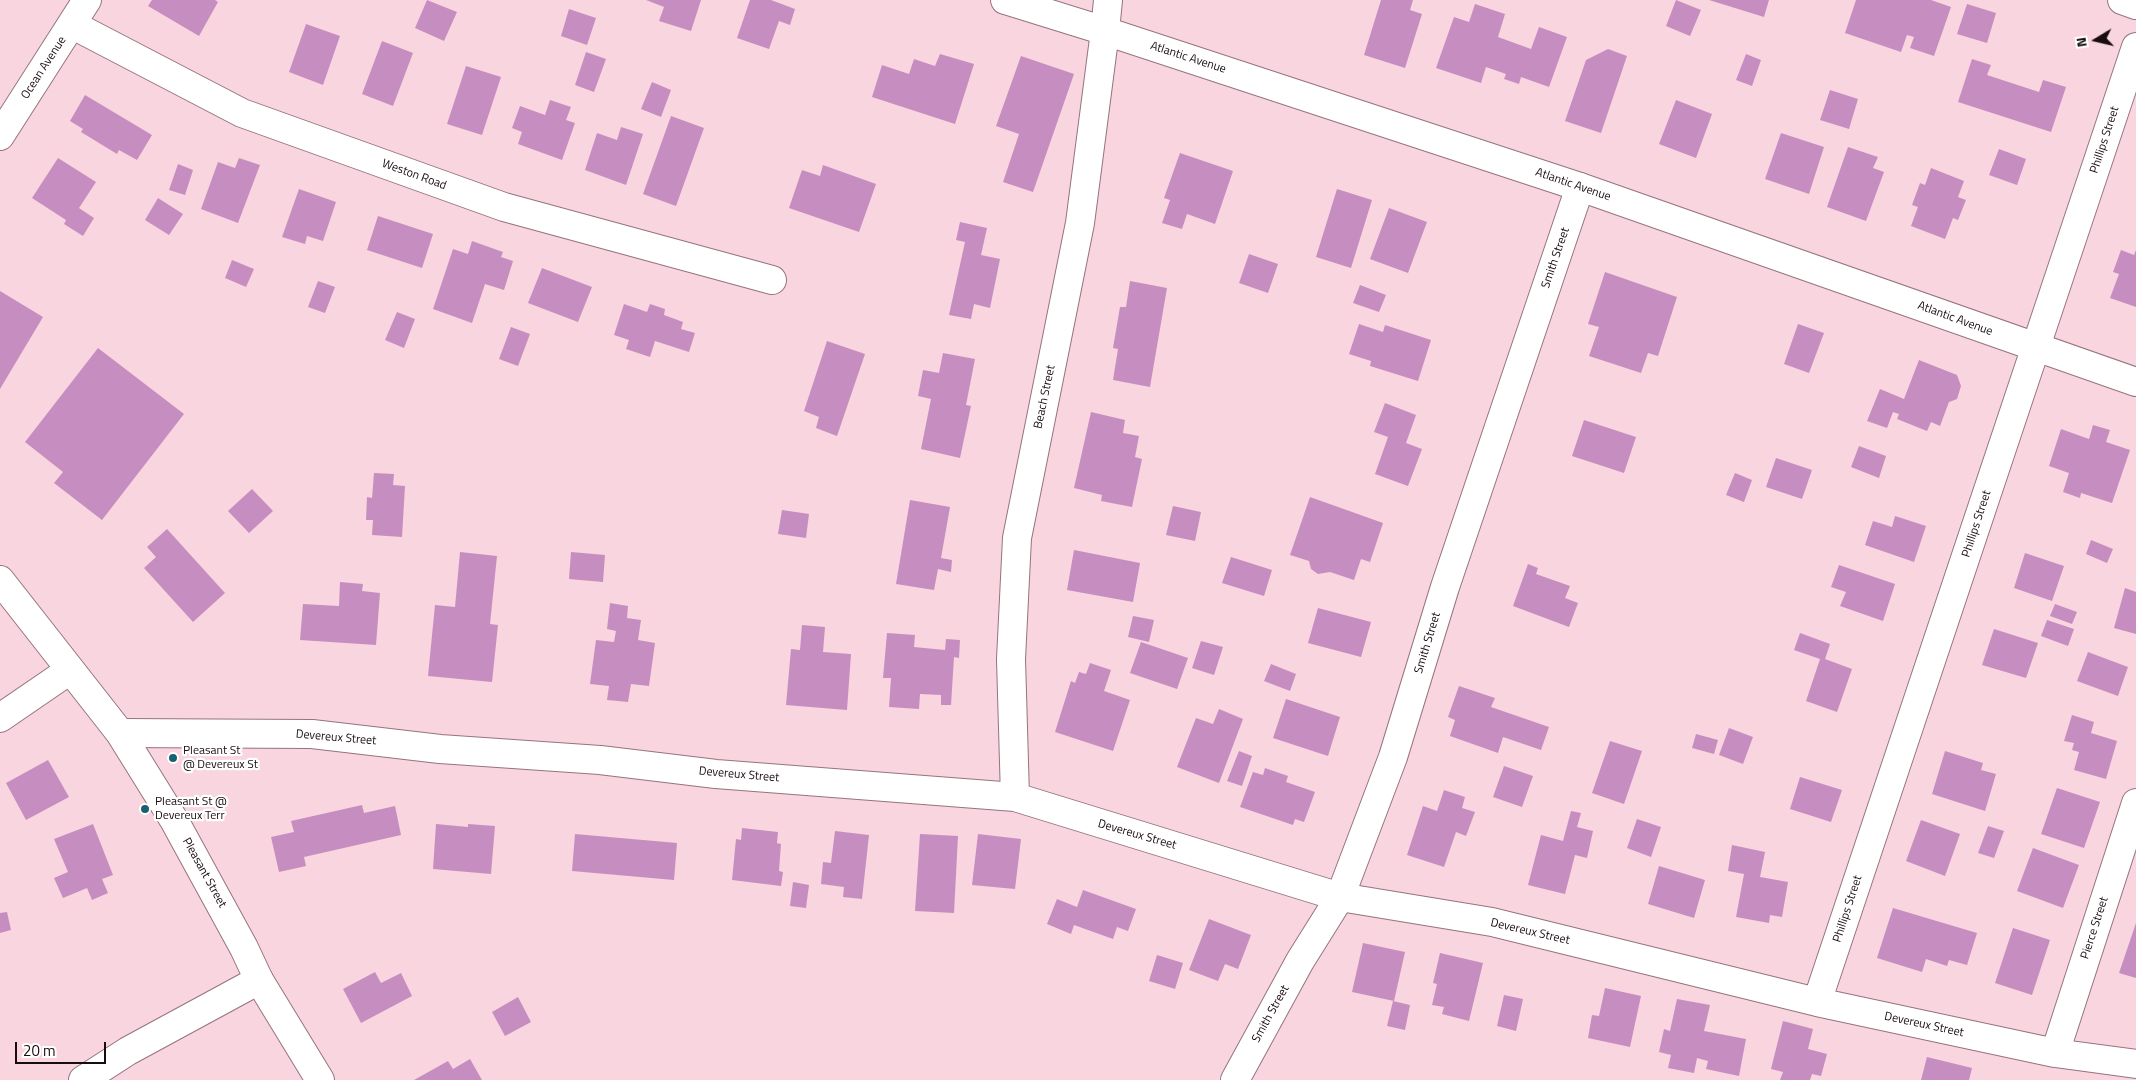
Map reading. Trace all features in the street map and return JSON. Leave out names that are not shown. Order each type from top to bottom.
[{"type":"street","name":"Ocean Avenue","points":[[0,136],[73,26],[87,0]]},
{"type":"street","name":"Atlantic Avenue","points":[[1005,0],[1105,30],[1580,187],[2136,382]]},
{"type":"street","name":"Beach Street","points":[[1015,797],[1011,659],[1017,538],[1080,223],[1108,0]]},
{"type":"street","points":[[2122,0],[2136,5]]},
{"type":"street","name":"Weston Road","points":[[73,26],[242,113],[504,207],[772,280]]},
{"type":"street","name":"Phillips Street","points":[[1817,1002],[2136,47]]},
{"type":"street","name":"Smith Street","points":[[1235,1080],[1300,961],[1340,896],[1393,757],[1445,588],[1580,187]]},
{"type":"street","name":"Pleasant Street","points":[[0,580],[120,732],[174,820],[260,980],[320,1080]]},
{"type":"street","points":[[0,718],[70,670]]},
{"type":"street","name":"Devereux Street","points":[[120,732],[312,734],[440,748],[600,760],[725,774],[1015,797],[1340,896],[1492,922],[1817,1002],[2055,1052],[2136,1064]]},
{"type":"street","name":"Pierce Street","points":[[2055,1052],[2136,803]]},
{"type":"street","points":[[83,1080],[128,1051],[260,980]]},
{"type":"building","points":[[152,0],[215,0],[218,2],[199,36],[148,6]]},
{"type":"building","points":[[427,0],[457,12],[444,41],[415,28]]},
{"type":"building","points":[[646,0],[701,0],[691,31],[659,21],[664,7]]},
{"type":"building","points":[[750,0],[771,0],[795,9],[790,25],[779,21],[769,49],[737,38]]},
{"type":"building","points":[[1381,0],[1413,0],[1410,10],[1422,14],[1405,68],[1364,55]]},
{"type":"building","points":[[1676,0],[1701,10],[1690,36],[1666,26]]},
{"type":"building","points":[[1709,0],[1769,0],[1764,17]]},
{"type":"building","points":[[1856,0],[1931,0],[1951,7],[1934,56],[1910,48],[1914,37],[1907,35],[1901,52],[1845,33]]},
{"type":"building","points":[[1475,4],[1505,14],[1498,37],[1531,49],[1539,27],[1567,37],[1549,87],[1521,77],[1519,84],[1504,79],[1506,74],[1486,67],[1481,83],[1436,68],[1454,17],[1469,22]]},
{"type":"building","points":[[1967,4],[1996,13],[1987,43],[1957,34]]},
{"type":"building","points":[[569,9],[596,18],[587,45],[561,36]]},
{"type":"building","points":[[306,24],[340,36],[323,85],[289,72]]},
{"type":"building","points":[[382,41],[413,53],[393,106],[362,94]]},
{"type":"building","points":[[1608,49],[1627,56],[1601,133],[1565,121],[1586,60]]},
{"type":"building","points":[[586,52],[606,59],[594,92],[575,85]]},
{"type":"building","points":[[940,54],[974,64],[955,124],[872,97],[882,65],[909,74],[914,59],[935,66]]},
{"type":"building","points":[[1746,54],[1761,60],[1752,86],[1736,80]]},
{"type":"building","points":[[1021,56],[1074,74],[1033,192],[1003,182],[1019,134],[996,126]]},
{"type":"building","points":[[1972,59],[1991,65],[1987,75],[2039,92],[2043,80],[2066,87],[2051,132],[1958,102]]},
{"type":"building","points":[[466,66],[501,77],[482,135],[447,124]]},
{"type":"building","points":[[652,82],[671,90],[661,117],[641,109]]},
{"type":"building","points":[[1830,90],[1858,99],[1849,129],[1820,120]]},
{"type":"building","points":[[85,95],[152,135],[137,160],[119,150],[117,154],[81,132],[83,129],[70,121]]},
{"type":"building","points":[[550,100],[571,107],[566,120],[575,123],[562,160],[518,144],[522,132],[512,128],[520,106],[545,115]]},
{"type":"building","points":[[1676,100],[1712,114],[1696,158],[1659,144]]},
{"type":"building","points":[[671,116],[704,128],[676,206],[643,194]]},
{"type":"building","points":[[621,127],[643,134],[626,185],[585,170],[597,133],[617,140]]},
{"type":"building","points":[[1781,133],[1824,147],[1809,194],[1765,179]]},
{"type":"building","points":[[1848,147],[1878,157],[1873,168],[1884,172],[1866,221],[1827,207]]},
{"type":"building","points":[[1999,149],[2026,159],[2017,185],[1989,175]]},
{"type":"building","points":[[1180,153],[1233,171],[1215,224],[1187,214],[1182,229],[1162,223],[1170,200],[1164,198]]},
{"type":"building","points":[[58,158],[96,182],[79,208],[94,218],[83,236],[64,224],[66,220],[32,198]]},
{"type":"building","points":[[239,158],[260,165],[238,223],[201,209],[218,162],[235,168]]},
{"type":"building","points":[[178,164],[193,170],[185,195],[169,190]]},
{"type":"building","points":[[823,165],[876,184],[859,232],[789,208],[802,170],[820,176]]},
{"type":"building","points":[[1931,168],[1964,181],[1958,197],[1966,200],[1958,220],[1953,218],[1945,239],[1911,226],[1918,207],[1912,205],[1920,183],[1925,185]]},
{"type":"building","points":[[299,189],[336,202],[323,241],[307,236],[305,244],[282,237]]},
{"type":"building","points":[[1337,189],[1372,200],[1351,268],[1316,257]]},
{"type":"building","points":[[158,198],[183,214],[169,235],[145,220]]},
{"type":"building","points":[[1389,208],[1427,222],[1408,273],[1370,259]]},
{"type":"building","points":[[378,216],[433,234],[422,268],[367,250]]},
{"type":"building","points":[[960,222],[987,228],[981,255],[1000,259],[990,308],[974,304],[971,319],[949,315],[965,242],[956,240]]},
{"type":"building","points":[[472,241],[503,252],[501,257],[513,261],[504,290],[485,284],[472,323],[433,309],[453,249],[468,254]]},
{"type":"building","points":[[2121,250],[2134,255],[2136,250],[2136,307],[2110,298],[2119,274],[2113,272]]},
{"type":"building","points":[[1249,254],[1278,264],[1268,293],[1239,283]]},
{"type":"building","points":[[232,260],[254,269],[246,287],[225,278]]},
{"type":"building","points":[[542,268],[592,287],[578,322],[528,303]]},
{"type":"building","points":[[1605,272],[1677,297],[1658,356],[1648,353],[1641,373],[1589,356],[1599,327],[1588,324]]},
{"type":"building","points":[[318,281],[335,287],[325,313],[308,307]]},
{"type":"building","points":[[1130,281],[1167,288],[1150,387],[1113,380],[1118,349],[1113,348],[1120,307],[1126,307]]},
{"type":"building","points":[[1360,285],[1386,295],[1379,312],[1353,303]]},
{"type":"building","points":[[0,291],[43,317],[0,389]]},
{"type":"building","points":[[624,304],[647,312],[650,304],[665,309],[664,315],[683,322],[681,329],[695,333],[689,352],[655,341],[650,357],[626,349],[629,340],[614,335]]},
{"type":"building","points":[[397,312],[415,319],[404,348],[385,340]]},
{"type":"building","points":[[1359,324],[1383,332],[1385,325],[1431,340],[1418,381],[1370,366],[1371,361],[1349,354]]},
{"type":"building","points":[[1798,324],[1824,333],[1809,373],[1784,364]]},
{"type":"building","points":[[511,327],[530,334],[518,366],[499,359]]},
{"type":"building","points":[[827,341],[865,354],[837,436],[816,428],[819,417],[804,411]]},
{"type":"building","points":[[98,348],[184,414],[102,520],[54,483],[63,472],[25,442]]},
{"type":"building","points":[[943,353],[975,359],[966,405],[971,406],[960,458],[921,449],[931,399],[918,396],[923,370],[939,373]]},
{"type":"building","points":[[1919,360],[1957,375],[1961,386],[1957,399],[1949,402],[1940,426],[1931,422],[1927,431],[1897,419],[1899,414],[1893,412],[1887,428],[1867,421],[1880,389],[1904,399]]},
{"type":"building","points":[[1385,403],[1416,415],[1406,443],[1422,449],[1408,486],[1375,474],[1388,437],[1374,432]]},
{"type":"building","points":[[1091,412],[1125,420],[1123,433],[1139,436],[1135,457],[1142,459],[1132,507],[1101,501],[1102,495],[1074,488]]},
{"type":"building","points":[[1584,420],[1636,437],[1624,473],[1572,456]]},
{"type":"building","points":[[2093,425],[2110,430],[2106,442],[2130,450],[2112,503],[2081,493],[2080,498],[2063,492],[2069,473],[2049,466],[2061,429],[2089,439]]},
{"type":"building","points":[[1859,446],[1886,456],[1879,478],[1851,467]]},
{"type":"building","points":[[1776,458],[1812,470],[1802,499],[1766,487]]},
{"type":"building","points":[[374,473],[394,474],[393,485],[405,486],[402,537],[372,535],[373,520],[366,520],[367,497],[372,498]]},
{"type":"building","points":[[1735,473],[1752,480],[1744,502],[1726,495]]},
{"type":"building","points":[[252,489],[273,511],[249,533],[228,511]]},
{"type":"building","points":[[1310,497],[1383,523],[1370,562],[1361,559],[1354,580],[1330,572],[1318,574],[1311,569],[1309,561],[1290,555]]},
{"type":"building","points":[[910,500],[950,507],[941,558],[952,560],[951,572],[938,569],[934,590],[896,584]]},
{"type":"building","points":[[1173,506],[1201,512],[1195,541],[1166,535]]},
{"type":"building","points":[[782,510],[809,514],[806,538],[778,534]]},
{"type":"building","points":[[1895,516],[1926,526],[1914,562],[1865,545],[1873,521],[1892,527]]},
{"type":"building","points":[[167,529],[225,593],[193,622],[144,568],[156,557],[147,547]]},
{"type":"building","points":[[2091,540],[2113,549],[2107,563],[2086,554]]},
{"type":"building","points":[[1074,550],[1140,563],[1133,602],[1067,590]]},
{"type":"building","points":[[460,552],[497,556],[490,624],[498,625],[492,682],[428,676],[435,605],[455,607]]},
{"type":"building","points":[[571,552],[605,555],[603,582],[569,579]]},
{"type":"building","points":[[2025,553],[2064,566],[2052,601],[2014,588]]},
{"type":"building","points":[[1231,557],[1272,570],[1264,596],[1222,583]]},
{"type":"building","points":[[1528,564],[1538,568],[1536,574],[1570,586],[1565,598],[1578,603],[1569,627],[1513,606]]},
{"type":"building","points":[[1839,565],[1895,584],[1883,621],[1840,606],[1846,592],[1831,587]]},
{"type":"building","points":[[340,582],[363,584],[362,591],[380,593],[376,645],[300,640],[303,604],[339,606]]},
{"type":"building","points":[[2125,588],[2136,592],[2136,634],[2114,628]]},
{"type":"building","points":[[610,603],[628,606],[627,618],[641,620],[638,640],[655,643],[649,686],[631,684],[628,702],[607,700],[609,686],[590,684],[596,640],[614,642],[616,631],[607,629]]},
{"type":"building","points":[[2055,604],[2077,612],[2072,624],[2050,616]]},
{"type":"building","points":[[1318,608],[1371,622],[1361,657],[1308,643]]},
{"type":"building","points":[[1133,616],[1154,620],[1149,642],[1128,637]]},
{"type":"building","points":[[2047,620],[2074,629],[2068,646],[2041,636]]},
{"type":"building","points":[[802,625],[825,627],[823,652],[851,654],[847,710],[786,705],[791,649],[800,650]]},
{"type":"building","points":[[1994,629],[2038,643],[2026,678],[1982,665]]},
{"type":"building","points":[[887,633],[915,635],[914,647],[945,650],[946,639],[960,640],[959,658],[954,657],[951,705],[941,705],[941,695],[920,694],[919,709],[889,707],[891,678],[883,678]]},
{"type":"building","points":[[1800,633],[1830,644],[1825,659],[1852,669],[1837,712],[1806,701],[1820,659],[1794,650]]},
{"type":"building","points":[[1201,641],[1223,647],[1214,675],[1192,668]]},
{"type":"building","points":[[1141,642],[1188,658],[1177,689],[1130,673]]},
{"type":"building","points":[[2088,652],[2128,667],[2118,696],[2077,681]]},
{"type":"building","points":[[1090,663],[1111,670],[1104,691],[1130,700],[1113,751],[1055,732],[1071,681],[1075,683],[1079,672],[1086,674]]},
{"type":"building","points":[[1271,664],[1296,674],[1290,691],[1264,681]]},
{"type":"building","points":[[1459,686],[1495,698],[1491,707],[1549,727],[1541,750],[1503,737],[1498,753],[1450,736],[1455,720],[1448,717]]},
{"type":"building","points":[[1286,699],[1340,717],[1328,756],[1273,738]]},
{"type":"building","points":[[1219,709],[1243,719],[1219,783],[1177,767],[1196,718],[1213,724]]},
{"type":"building","points":[[2072,715],[2094,722],[2091,733],[2117,741],[2106,779],[2074,770],[2079,752],[2072,750],[2074,743],[2064,741]]},
{"type":"building","points":[[1729,728],[1753,737],[1743,764],[1719,755]]},
{"type":"building","points":[[1696,734],[1718,740],[1714,754],[1692,748]]},
{"type":"building","points":[[1610,741],[1642,751],[1624,804],[1592,793]]},
{"type":"building","points":[[1239,751],[1252,756],[1242,786],[1227,781]]},
{"type":"building","points":[[1945,751],[1983,763],[1981,770],[1996,774],[1985,811],[1932,794]]},
{"type":"building","points":[[48,760],[69,797],[26,820],[6,783]]},
{"type":"building","points":[[1504,766],[1533,776],[1522,807],[1493,797]]},
{"type":"building","points":[[1265,768],[1288,776],[1286,782],[1315,792],[1304,822],[1295,819],[1293,825],[1240,807],[1253,772],[1263,775]]},
{"type":"building","points":[[1800,777],[1842,790],[1831,822],[1790,809]]},
{"type":"building","points":[[2057,788],[2100,802],[2084,848],[2041,834]]},
{"type":"building","points":[[1444,790],[1465,797],[1462,808],[1475,812],[1466,836],[1456,832],[1444,867],[1407,855],[1423,806],[1437,811]]},
{"type":"building","points":[[362,805],[364,813],[395,806],[401,835],[304,857],[306,866],[279,872],[271,837],[294,832],[291,821]]},
{"type":"building","points":[[1571,811],[1581,813],[1577,827],[1593,831],[1587,858],[1575,855],[1565,894],[1528,885],[1541,835],[1563,841]]},
{"type":"building","points":[[1637,819],[1661,827],[1651,857],[1627,848]]},
{"type":"building","points":[[1921,820],[1960,834],[1945,876],[1906,861]]},
{"type":"building","points":[[93,824],[113,875],[102,879],[108,893],[92,900],[87,888],[63,898],[54,878],[68,872],[54,839]]},
{"type":"building","points":[[436,824],[468,827],[468,824],[495,826],[491,874],[433,869]]},
{"type":"building","points":[[1988,826],[2004,831],[1994,858],[1978,853]]},
{"type":"building","points":[[742,828],[778,832],[777,843],[781,844],[779,871],[783,872],[781,886],[732,880],[736,839],[741,840]]},
{"type":"building","points":[[835,831],[869,835],[862,899],[843,897],[844,887],[821,884],[823,862],[831,863]]},
{"type":"building","points":[[575,834],[677,843],[674,880],[572,871]]},
{"type":"building","points":[[920,834],[958,836],[954,913],[915,911]]},
{"type":"building","points":[[978,834],[1021,839],[1015,889],[972,885]]},
{"type":"building","points":[[1732,845],[1765,852],[1760,877],[1788,882],[1782,917],[1770,915],[1769,923],[1736,917],[1744,874],[1728,871]]},
{"type":"building","points":[[2033,848],[2079,865],[2063,908],[2017,891]]},
{"type":"building","points":[[1659,866],[1705,880],[1694,918],[1648,904]]},
{"type":"building","points":[[793,882],[809,885],[806,908],[790,906]]},
{"type":"building","points":[[1083,890],[1136,909],[1128,931],[1117,927],[1113,939],[1074,925],[1071,934],[1047,924],[1057,899],[1077,907]]},
{"type":"building","points":[[1893,908],[1977,933],[1967,965],[1949,960],[1947,966],[1926,959],[1922,972],[1877,958]]},
{"type":"building","points":[[7,912],[11,930],[0,933],[0,913]]},
{"type":"building","points":[[1209,919],[1251,935],[1238,969],[1225,964],[1218,981],[1189,970]]},
{"type":"building","points":[[2136,923],[2136,978],[2119,973]]},
{"type":"building","points":[[2013,928],[2050,940],[2032,995],[1995,983]]},
{"type":"building","points":[[1363,943],[1405,952],[1394,1001],[1352,992]]},
{"type":"building","points":[[1440,953],[1483,963],[1469,1021],[1442,1014],[1444,1007],[1432,1005],[1437,984],[1433,983]]},
{"type":"building","points":[[1157,955],[1183,963],[1175,989],[1149,981]]},
{"type":"building","points":[[375,972],[381,983],[401,973],[412,996],[361,1023],[343,989]]},
{"type":"building","points":[[1605,988],[1641,996],[1630,1047],[1588,1038],[1592,1015],[1599,1016]]},
{"type":"building","points":[[1504,995],[1523,999],[1516,1031],[1497,1026]]},
{"type":"building","points":[[518,997],[531,1022],[505,1036],[492,1012]]},
{"type":"building","points":[[1677,999],[1710,1005],[1704,1031],[1746,1039],[1739,1076],[1706,1069],[1708,1061],[1697,1058],[1694,1073],[1668,1068],[1671,1055],[1659,1052],[1664,1029],[1670,1031]]},
{"type":"building","points":[[1393,1001],[1410,1005],[1405,1030],[1387,1026]]},
{"type":"building","points":[[1783,1021],[1813,1029],[1808,1049],[1827,1054],[1821,1076],[1812,1074],[1810,1080],[1780,1080],[1783,1072],[1771,1069]]},
{"type":"building","points":[[1927,1057],[1972,1068],[1969,1080],[1921,1080]]},
{"type":"building","points":[[470,1059],[482,1080],[414,1080],[448,1061],[453,1069]]},
{"type":"place","name":"Pleasant St @ Devereux St","points":[[173,758]]},
{"type":"place","name":"Pleasant St @ Devereux Terr","points":[[145,809]]}]
